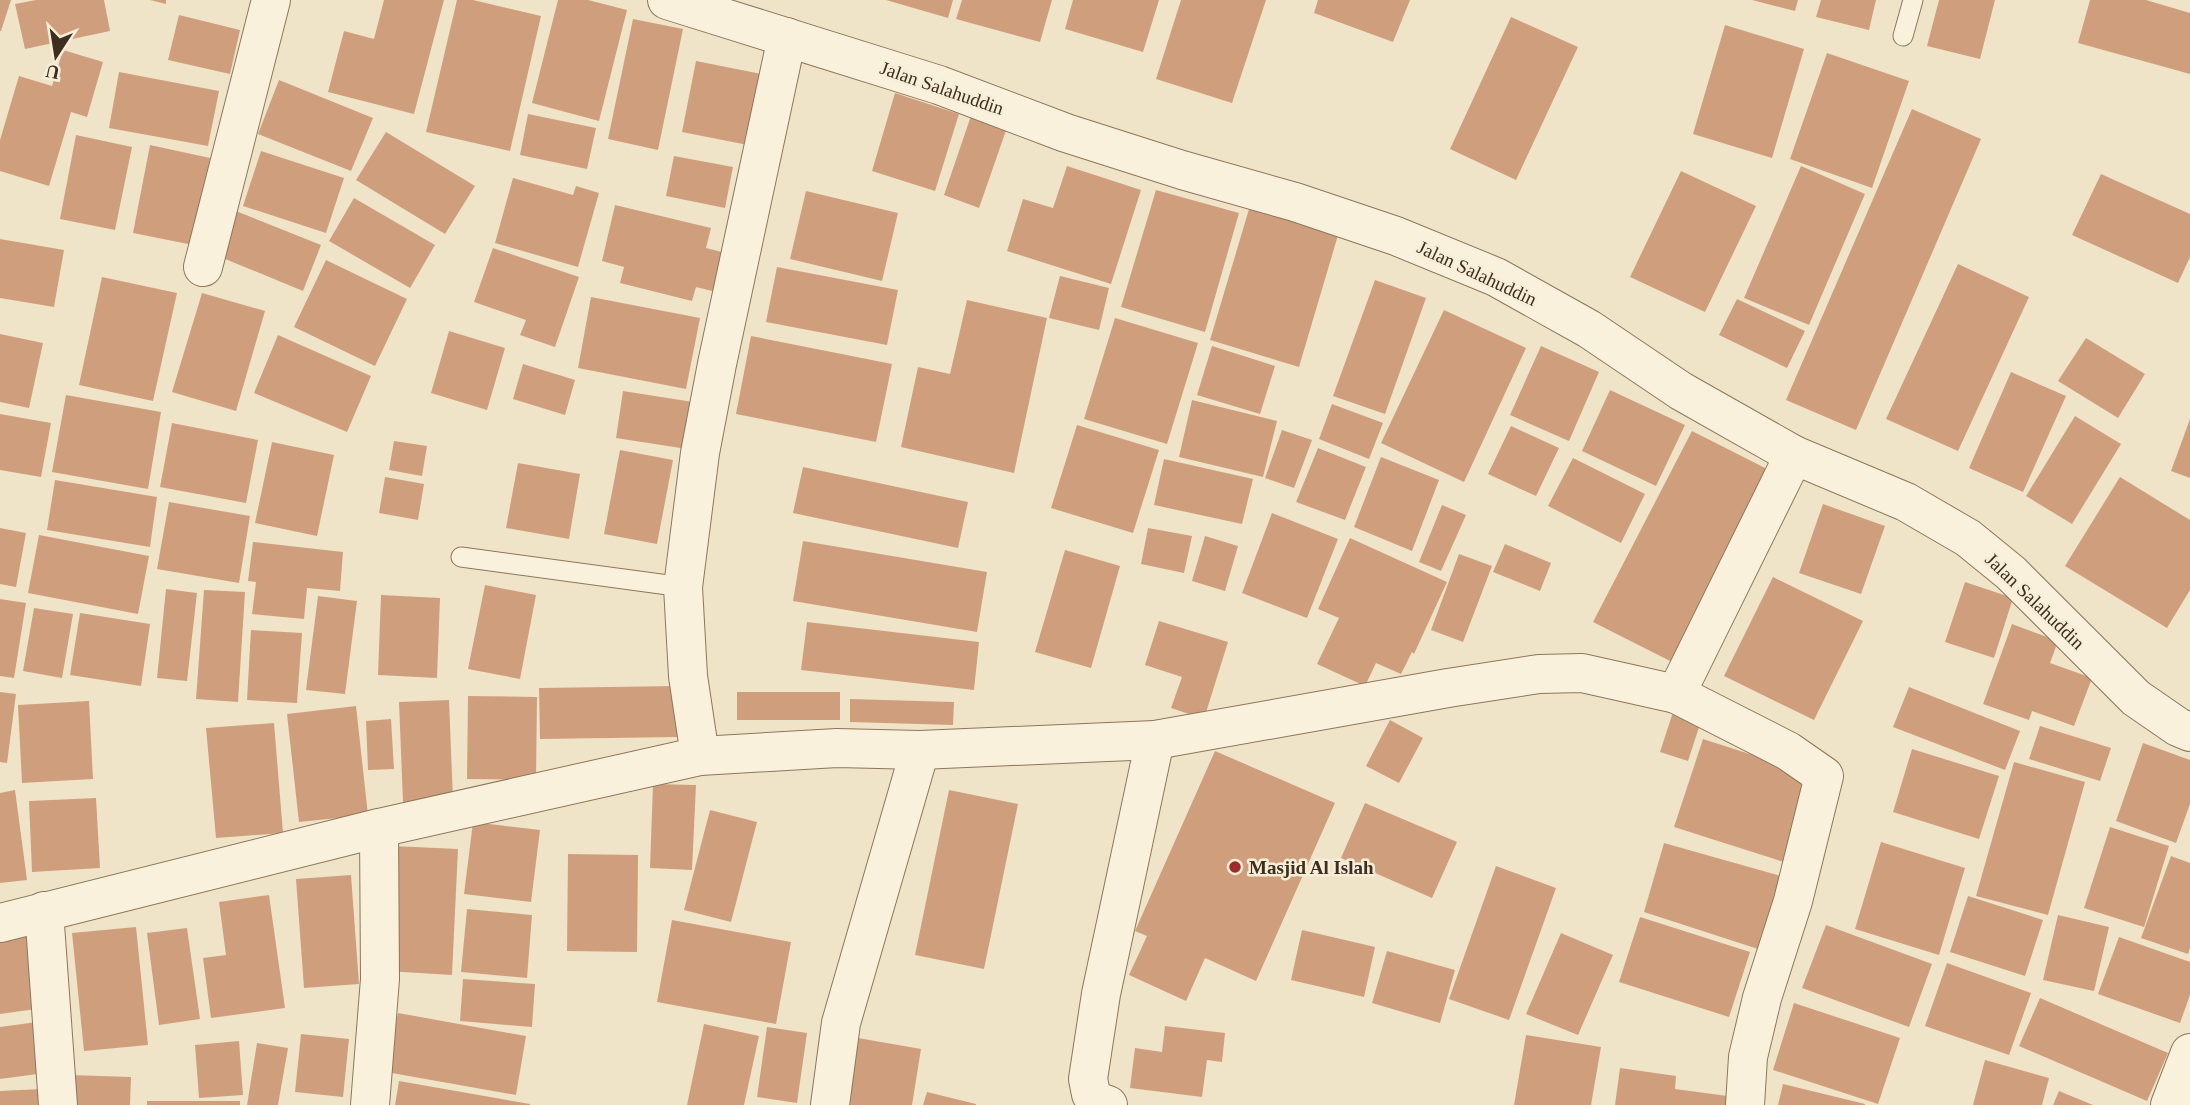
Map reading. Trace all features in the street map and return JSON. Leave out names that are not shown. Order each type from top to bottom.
[{"type":"street","points":[[202,267],[271,0]]},
{"type":"street","name":"Jalan Salahuddin","points":[[667,0],[939,85],[1066,133],[1295,202],[1396,236],[1496,277],[1589,329],[1681,391],[1794,455],[1906,502],[1968,538],[2011,573],[2136,698],[2178,727],[2190,732]]},
{"type":"street","points":[[700,756],[688,676],[683,587],[700,453],[786,37]]},
{"type":"street","points":[[1676,694],[1794,455]]},
{"type":"street","points":[[0,923],[379,828],[700,756],[836,748],[920,750],[1155,740],[1448,688],[1539,674],[1582,673],[1676,694],[1788,751],[1824,776],[1793,901],[1762,998],[1748,1057],[1745,1105]]},
{"type":"street","points":[[1108,1105],[1097,1101],[1091,1094],[1088,1079],[1101,994],[1155,740]]},
{"type":"street","points":[[830,1105],[841,1023],[920,750]]},
{"type":"street","points":[[370,1105],[380,979],[379,828]]},
{"type":"street","points":[[44,911],[58,1105]]},
{"type":"street","points":[[2170,1105],[2190,1053]]},
{"type":"lane","points":[[1903,36],[1913,0]]},
{"type":"lane","points":[[461,558],[683,587]]},
{"type":"building","points":[[0,0],[11,0],[1,31],[0,31]]},
{"type":"building","points":[[36,0],[104,0],[110,31],[25,49],[15,4]]},
{"type":"building","points":[[150,0],[166,0],[166,4]]},
{"type":"building","points":[[384,0],[444,0],[414,114],[328,92],[344,31],[374,39]]},
{"type":"building","points":[[457,0],[473,0],[541,16],[510,151],[426,132]]},
{"type":"building","points":[[558,0],[588,0],[627,10],[599,121],[532,103]]},
{"type":"building","points":[[886,0],[953,0],[948,18]]},
{"type":"building","points":[[962,0],[1052,0],[1040,42],[956,19]]},
{"type":"building","points":[[1073,0],[1159,0],[1143,52],[1065,29]]},
{"type":"building","points":[[1181,0],[1266,0],[1232,103],[1156,79]]},
{"type":"building","points":[[1318,0],[1410,0],[1393,42],[1314,13]]},
{"type":"building","points":[[1752,0],[1798,0],[1795,11]]},
{"type":"building","points":[[1821,0],[1876,0],[1869,30],[1816,17]]},
{"type":"building","points":[[1939,0],[1995,0],[1980,59],[1927,46]]},
{"type":"building","points":[[2090,0],[2146,0],[2190,13],[2190,74],[2078,43]]},
{"type":"building","points":[[179,15],[240,30],[230,74],[168,60]]},
{"type":"building","points":[[1511,17],[1578,47],[1516,180],[1450,149]]},
{"type":"building","points":[[633,19],[683,29],[658,150],[608,139]]},
{"type":"building","points":[[1725,25],[1804,49],[1772,158],[1693,134]]},
{"type":"building","points":[[63,50],[103,62],[87,117],[71,112],[49,186],[0,171],[0,140],[19,76],[52,86]]},
{"type":"building","points":[[1827,53],[1909,81],[1872,188],[1790,159]]},
{"type":"building","points":[[696,61],[767,75],[753,146],[682,132]]},
{"type":"building","points":[[119,72],[219,91],[208,146],[109,128]]},
{"type":"building","points":[[279,80],[373,118],[351,171],[258,134]]},
{"type":"building","points":[[895,93],[959,114],[935,191],[872,171]]},
{"type":"building","points":[[974,107],[1010,119],[979,208],[944,195]]},
{"type":"building","points":[[1912,109],[1981,139],[1856,430],[1786,400]]},
{"type":"building","points":[[528,114],[596,128],[587,169],[520,155]]},
{"type":"building","points":[[386,132],[475,186],[445,234],[356,180]]},
{"type":"building","points":[[76,135],[132,147],[115,230],[60,219]]},
{"type":"building","points":[[150,145],[210,158],[193,245],[133,233]]},
{"type":"building","points":[[261,151],[344,178],[326,233],[243,206]]},
{"type":"building","points":[[674,156],[733,167],[725,208],[666,196]]},
{"type":"building","points":[[1067,166],[1141,190],[1111,284],[1007,251],[1023,199],[1053,208]]},
{"type":"building","points":[[1801,166],[1865,194],[1809,325],[1744,298]]},
{"type":"building","points":[[1681,171],[1756,206],[1705,312],[1630,277]]},
{"type":"building","points":[[2101,174],[2190,214],[2190,257],[2178,283],[2072,235]]},
{"type":"building","points":[[513,178],[573,195],[576,186],[599,193],[578,267],[495,243]]},
{"type":"building","points":[[1156,190],[1239,213],[1205,332],[1121,307]]},
{"type":"building","points":[[806,191],[898,213],[882,281],[790,259]]},
{"type":"building","points":[[354,198],[435,245],[410,288],[329,241]]},
{"type":"building","points":[[1252,199],[1341,225],[1299,367],[1210,340]]},
{"type":"building","points":[[615,205],[711,228],[706,248],[726,253],[716,292],[696,287],[692,301],[620,283],[624,267],[602,261]]},
{"type":"building","points":[[236,211],[321,245],[303,291],[218,256]]},
{"type":"building","points":[[0,239],[64,250],[54,307],[0,298]]},
{"type":"building","points":[[493,248],[579,277],[555,347],[520,335],[526,320],[474,302]]},
{"type":"building","points":[[326,260],[407,299],[375,366],[294,327]]},
{"type":"building","points":[[1958,264],[2029,297],[1958,451],[1886,419]]},
{"type":"building","points":[[777,267],[898,290],[887,345],[766,322]]},
{"type":"building","points":[[1060,276],[1109,288],[1099,330],[1049,318]]},
{"type":"building","points":[[102,277],[177,293],[153,401],[79,385]]},
{"type":"building","points":[[1375,280],[1426,298],[1385,414],[1333,396]]},
{"type":"building","points":[[202,293],[265,311],[236,411],[172,392]]},
{"type":"building","points":[[591,297],[700,318],[686,389],[578,368]]},
{"type":"building","points":[[1737,299],[1805,331],[1787,368],[1719,335]]},
{"type":"building","points":[[967,300],[1047,318],[1014,473],[901,447],[918,367],[950,374]]},
{"type":"building","points":[[1444,310],[1526,348],[1464,482],[1381,443]]},
{"type":"building","points":[[1115,318],[1198,343],[1167,444],[1084,419]]},
{"type":"building","points":[[449,331],[505,348],[487,410],[431,393]]},
{"type":"building","points":[[0,334],[43,343],[29,408],[0,402]]},
{"type":"building","points":[[278,335],[371,376],[347,432],[254,393]]},
{"type":"building","points":[[751,336],[892,364],[876,442],[736,414]]},
{"type":"building","points":[[2086,338],[2145,374],[2118,418],[2058,381]]},
{"type":"building","points":[[1212,346],[1275,366],[1260,414],[1197,395]]},
{"type":"building","points":[[1541,346],[1599,372],[1569,441],[1510,415]]},
{"type":"building","points":[[523,364],[575,380],[565,415],[513,399]]},
{"type":"building","points":[[2011,372],[2066,396],[2023,492],[1969,468]]},
{"type":"building","points":[[1610,390],[1685,425],[1656,486],[1582,451]]},
{"type":"building","points":[[623,391],[693,402],[687,449],[616,438]]},
{"type":"building","points":[[66,395],[161,412],[148,489],[52,472]]},
{"type":"building","points":[[1192,400],[1277,421],[1263,477],[1179,457]]},
{"type":"building","points":[[1332,404],[1383,423],[1369,459],[1319,439]]},
{"type":"building","points":[[0,414],[51,423],[41,477],[0,470]]},
{"type":"building","points":[[2075,416],[2121,444],[2072,524],[2026,496]]},
{"type":"building","points":[[2190,419],[2190,478],[2171,471]]},
{"type":"building","points":[[172,423],[258,440],[246,503],[160,487]]},
{"type":"building","points":[[1077,425],[1159,450],[1133,533],[1051,508]]},
{"type":"building","points":[[1511,426],[1559,448],[1536,496],[1488,474]]},
{"type":"building","points":[[1282,430],[1312,440],[1294,488],[1265,478]]},
{"type":"building","points":[[1692,431],[1773,472],[1674,663],[1593,622]]},
{"type":"building","points":[[394,441],[427,446],[422,476],[389,470]]},
{"type":"building","points":[[272,442],[334,455],[317,536],[255,523]]},
{"type":"building","points":[[1318,448],[1366,467],[1345,520],[1296,502]]},
{"type":"building","points":[[620,450],[673,460],[657,544],[604,534]]},
{"type":"building","points":[[1381,457],[1439,480],[1412,551],[1354,527]]},
{"type":"building","points":[[1573,458],[1645,494],[1621,543],[1548,506]]},
{"type":"building","points":[[1164,459],[1253,479],[1242,524],[1154,505]]},
{"type":"building","points":[[518,463],[580,474],[569,539],[506,528]]},
{"type":"building","points":[[803,467],[968,502],[958,548],[793,513]]},
{"type":"building","points":[[385,477],[424,484],[418,520],[379,513]]},
{"type":"building","points":[[2120,477],[2190,520],[2190,590],[2167,628],[2065,566]]},
{"type":"building","points":[[55,480],[157,497],[150,547],[47,530]]},
{"type":"building","points":[[169,502],[250,516],[239,583],[157,569]]},
{"type":"building","points":[[1823,504],[1885,526],[1861,594],[1799,573]]},
{"type":"building","points":[[1442,505],[1466,515],[1441,571],[1419,562]]},
{"type":"building","points":[[1272,513],[1338,539],[1307,618],[1242,593]]},
{"type":"building","points":[[0,528],[26,533],[16,587],[0,584]]},
{"type":"building","points":[[1148,528],[1192,536],[1184,573],[1141,564]]},
{"type":"building","points":[[39,535],[149,556],[138,614],[28,593]]},
{"type":"building","points":[[1205,536],[1238,546],[1225,591],[1192,581]]},
{"type":"building","points":[[1350,538],[1447,582],[1414,654],[1412,652],[1401,674],[1376,663],[1365,686],[1317,664],[1339,618],[1318,609]]},
{"type":"building","points":[[803,541],[987,572],[977,632],[793,601]]},
{"type":"building","points":[[253,542],[343,552],[340,591],[307,588],[304,619],[252,614],[256,582],[248,581]]},
{"type":"building","points":[[1505,544],[1551,563],[1540,591],[1493,572]]},
{"type":"building","points":[[1065,550],[1120,566],[1091,668],[1035,652]]},
{"type":"building","points":[[1459,554],[1492,566],[1463,642],[1431,630]]},
{"type":"building","points":[[1773,577],[1863,621],[1814,720],[1724,676]]},
{"type":"building","points":[[1965,582],[2013,598],[1994,658],[1945,642]]},
{"type":"building","points":[[485,585],[536,595],[520,679],[468,669]]},
{"type":"building","points":[[166,589],[197,593],[187,681],[157,678]]},
{"type":"building","points":[[204,590],[245,592],[238,702],[196,699]]},
{"type":"building","points":[[381,595],[440,598],[437,678],[378,675]]},
{"type":"building","points":[[318,596],[357,601],[345,694],[306,690]]},
{"type":"building","points":[[0,599],[26,603],[14,678],[0,676]]},
{"type":"building","points":[[34,608],[73,614],[62,678],[23,671]]},
{"type":"building","points":[[80,613],[150,624],[141,686],[70,675]]},
{"type":"building","points":[[1159,621],[1228,642],[1204,719],[1171,708],[1182,677],[1145,665]]},
{"type":"building","points":[[807,622],[979,642],[974,690],[801,670]]},
{"type":"building","points":[[2012,624],[2058,641],[2050,663],[2092,678],[2074,726],[2032,711],[2029,720],[1983,704]]},
{"type":"building","points":[[251,630],[302,633],[297,703],[247,700]]},
{"type":"building","points":[[678,686],[679,737],[540,739],[539,688]]},
{"type":"building","points":[[1909,687],[2020,731],[2005,770],[1893,727]]},
{"type":"building","points":[[0,692],[16,694],[7,763],[0,762]]},
{"type":"building","points":[[737,692],[840,692],[840,720],[737,720]]},
{"type":"building","points":[[468,696],[537,697],[536,780],[467,779]]},
{"type":"building","points":[[850,699],[954,702],[953,725],[850,722]]},
{"type":"building","points":[[449,700],[453,800],[403,802],[399,702]]},
{"type":"building","points":[[89,701],[93,779],[22,783],[18,705]]},
{"type":"building","points":[[356,706],[368,815],[299,822],[287,714]]},
{"type":"building","points":[[1674,709],[1702,718],[1688,761],[1660,752]]},
{"type":"building","points":[[391,719],[394,769],[368,770],[366,721]]},
{"type":"building","points":[[1390,720],[1423,738],[1399,783],[1366,766]]},
{"type":"building","points":[[274,723],[283,833],[216,838],[206,728]]},
{"type":"building","points":[[2040,726],[2111,748],[2100,781],[2029,759]]},
{"type":"building","points":[[1703,739],[1815,775],[1787,863],[1674,827]]},
{"type":"building","points":[[2143,743],[2190,760],[2190,804],[2176,843],[2116,821]]},
{"type":"building","points":[[1912,749],[1999,776],[1979,839],[1893,812]]},
{"type":"building","name":"Masjid Al Islah","points":[[1215,751],[1335,803],[1256,981],[1205,958],[1186,1001],[1129,975],[1147,936],[1135,931]]},
{"type":"building","points":[[2014,762],[2085,782],[2048,915],[1976,896]]},
{"type":"building","points":[[653,784],[696,785],[692,870],[650,868]]},
{"type":"building","points":[[15,790],[27,880],[0,883],[0,793]]},
{"type":"building","points":[[949,790],[1018,804],[984,969],[915,955]]},
{"type":"building","points":[[96,798],[100,868],[32,872],[29,801]]},
{"type":"building","points":[[1365,803],[1457,842],[1432,898],[1341,858]]},
{"type":"building","points":[[710,810],[757,822],[731,922],[684,910]]},
{"type":"building","points":[[473,822],[540,830],[531,902],[464,894]]},
{"type":"building","points":[[2110,827],[2169,846],[2144,927],[2084,908]]},
{"type":"building","points":[[1881,842],[1965,868],[1939,955],[1855,929]]},
{"type":"building","points":[[1664,843],[1781,876],[1758,949],[1644,912]]},
{"type":"building","points":[[393,846],[458,849],[452,975],[386,971]]},
{"type":"building","points":[[568,854],[638,855],[637,952],[567,951]]},
{"type":"building","points":[[2171,856],[2190,863],[2188,954],[2141,938]]},
{"type":"building","points":[[1496,866],[1556,888],[1509,1020],[1449,999]]},
{"type":"building","points":[[351,875],[359,984],[304,988],[296,879]]},
{"type":"building","points":[[269,895],[285,1008],[211,1018],[203,958],[226,955],[219,902]]},
{"type":"building","points":[[1968,896],[2043,920],[2025,976],[1950,952]]},
{"type":"building","points":[[467,909],[532,915],[527,978],[461,972]]},
{"type":"building","points":[[2058,915],[2109,927],[2094,991],[2043,980]]},
{"type":"building","points":[[1640,917],[1750,952],[1729,1017],[1619,982]]},
{"type":"building","points":[[672,920],[791,942],[776,1024],[657,1002]]},
{"type":"building","points":[[1826,925],[1932,964],[1909,1027],[1802,988]]},
{"type":"building","points":[[136,927],[148,1045],[84,1051],[72,933]]},
{"type":"building","points":[[187,928],[200,1019],[159,1025],[147,933]]},
{"type":"building","points":[[1302,930],[1375,947],[1364,997],[1291,980]]},
{"type":"building","points":[[1561,933],[1613,955],[1578,1035],[1526,1014]]},
{"type":"building","points":[[26,935],[36,1009],[0,1014],[0,938]]},
{"type":"building","points":[[2119,937],[2190,962],[2190,995],[2180,1023],[2098,994]]},
{"type":"building","points":[[1387,951],[1455,970],[1440,1023],[1372,1003]]},
{"type":"building","points":[[1947,963],[2031,993],[2009,1055],[1925,1026]]},
{"type":"building","points":[[463,979],[535,984],[532,1027],[460,1021]]},
{"type":"building","points":[[2040,998],[2168,1053],[2147,1101],[2019,1046]]},
{"type":"building","points":[[1794,1003],[1900,1038],[1878,1104],[1773,1070]]},
{"type":"building","points":[[398,1013],[526,1036],[516,1095],[386,1072]]},
{"type":"building","points":[[37,1022],[45,1073],[0,1079],[0,1027]]},
{"type":"building","points":[[704,1024],[759,1036],[744,1105],[687,1105]]},
{"type":"building","points":[[1165,1026],[1225,1033],[1222,1062],[1207,1060],[1202,1097],[1130,1088],[1135,1048],[1162,1052]]},
{"type":"building","points":[[767,1027],[807,1033],[797,1103],[757,1097]]},
{"type":"building","points":[[301,1034],[349,1039],[343,1097],[295,1092]]},
{"type":"building","points":[[1526,1035],[1601,1047],[1591,1105],[1514,1105]]},
{"type":"building","points":[[858,1038],[921,1049],[912,1105],[848,1105]]},
{"type":"building","points":[[239,1041],[243,1095],[199,1098],[195,1045]]},
{"type":"building","points":[[257,1043],[288,1048],[278,1105],[247,1105]]},
{"type":"building","points":[[1985,1060],[2049,1078],[2042,1105],[1973,1105]]},
{"type":"building","points":[[1620,1068],[1676,1076],[1675,1089],[1735,1097],[1734,1105],[1615,1105]]},
{"type":"building","points":[[70,1075],[131,1077],[130,1105],[69,1105]]},
{"type":"building","points":[[399,1081],[530,1104],[530,1105],[395,1105]]},
{"type":"building","points":[[1783,1084],[1865,1104],[1865,1105],[1778,1105]]},
{"type":"building","points":[[41,1089],[41,1105],[0,1105],[0,1091]]},
{"type":"building","points":[[2059,1091],[2093,1105],[2053,1105]]},
{"type":"building","points":[[927,1092],[976,1104],[976,1105],[923,1105]]},
{"type":"building","points":[[147,1101],[240,1101],[240,1105],[147,1105]]},
{"type":"place","name":"Masjid Al Islah","points":[[1235,867]]}]
